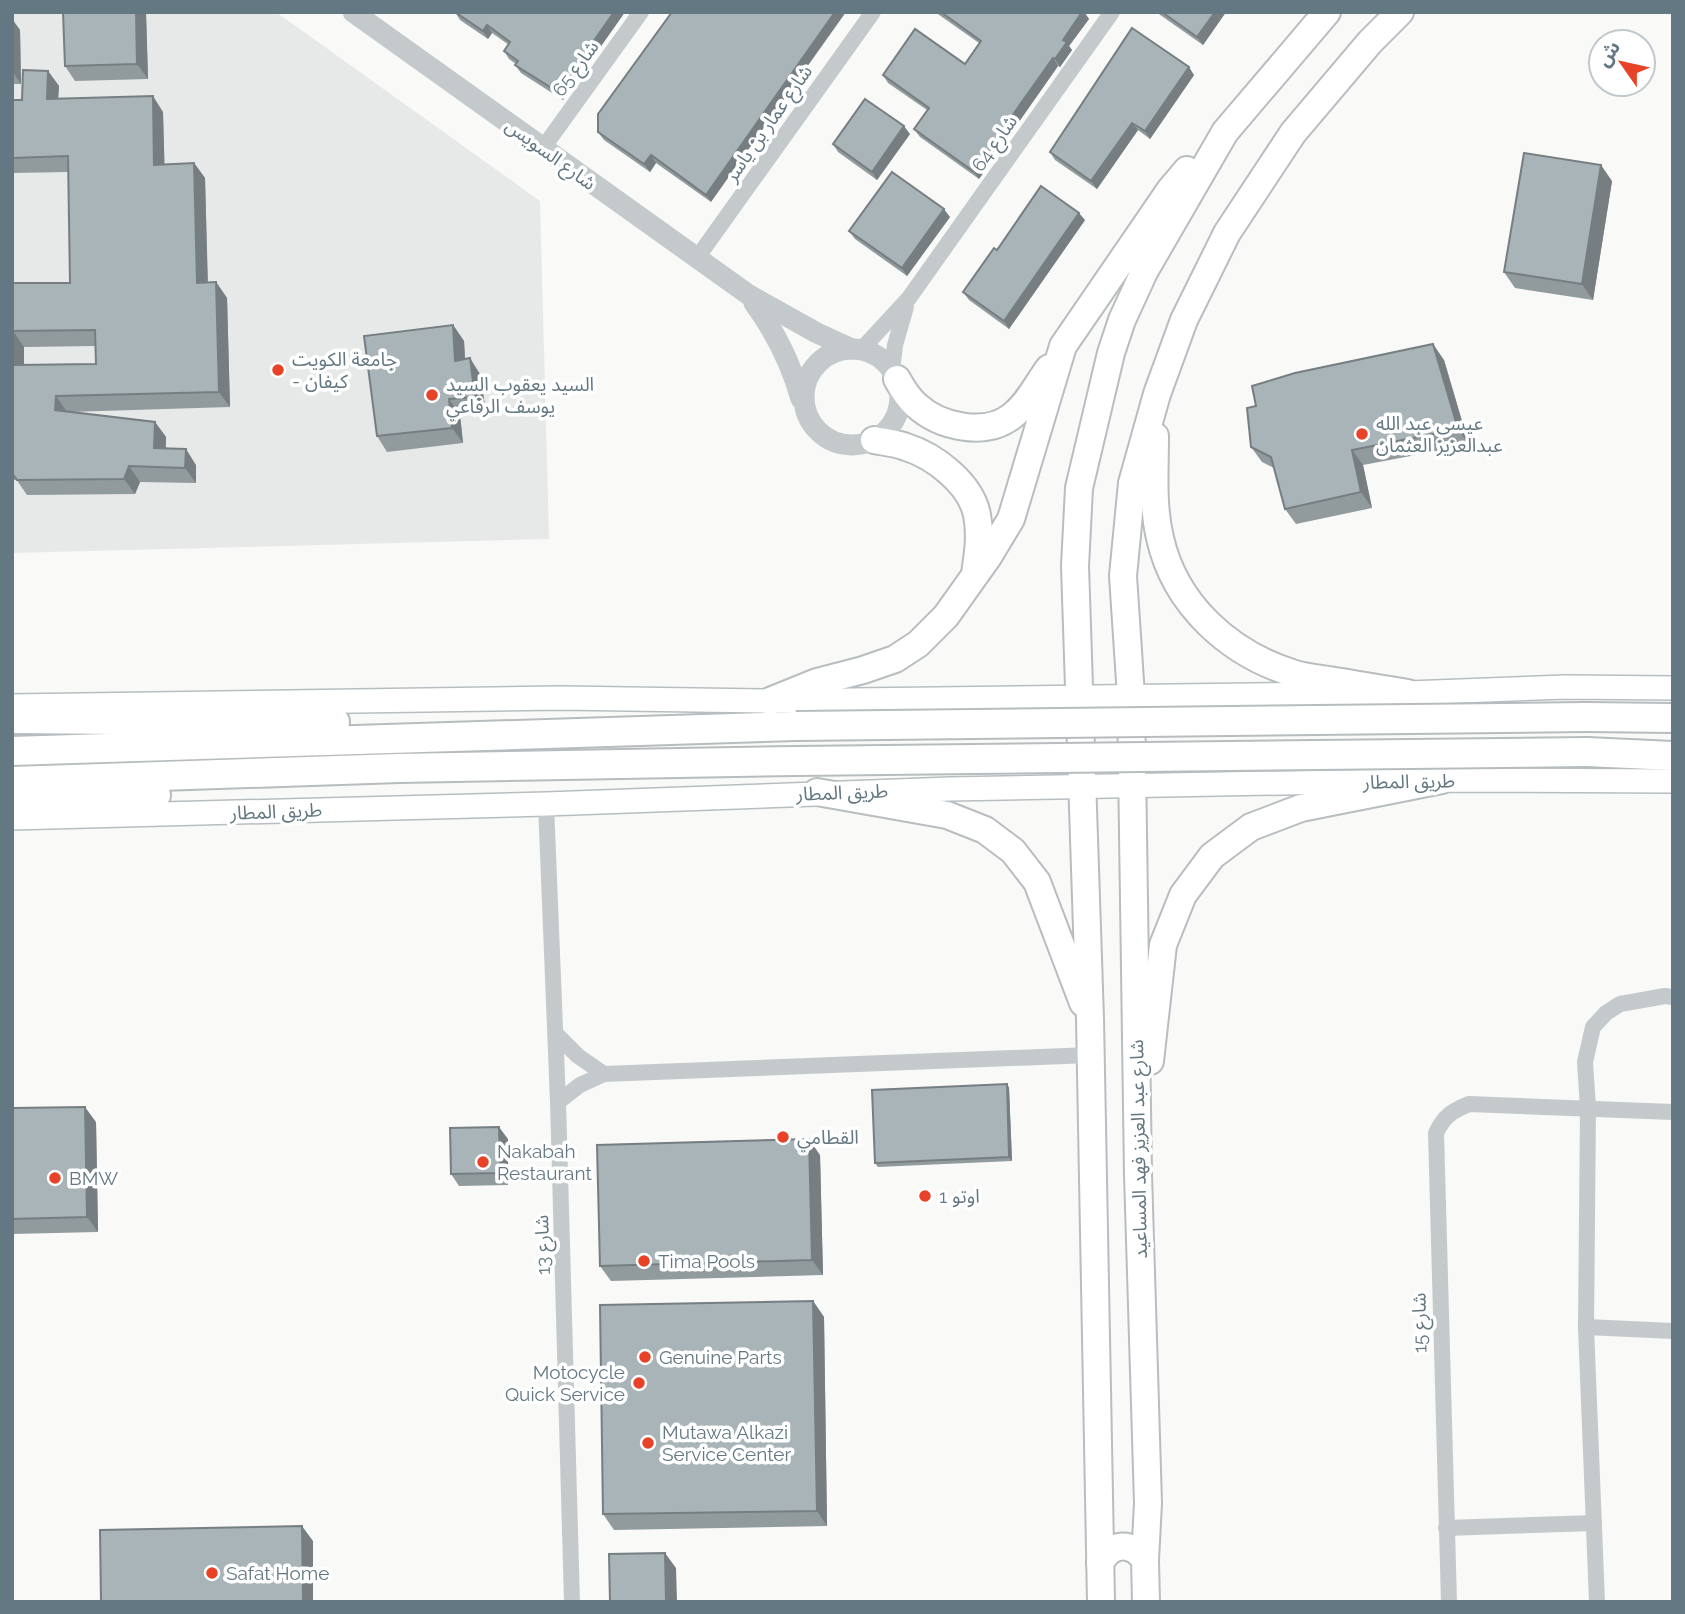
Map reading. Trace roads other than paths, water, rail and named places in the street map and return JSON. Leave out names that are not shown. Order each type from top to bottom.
[{"type":"highway","points":[[12,751],[796,726],[1673,718]]},
{"type":"highway","points":[[12,719],[376,722],[396,725],[419,737]]},
{"type":"highway","name":"طريق المطار","points":[[12,781],[399,768],[796,761],[1587,752],[1673,755]]},
{"type":"highway","points":[[12,804],[351,782],[399,768]]},
{"type":"main road","points":[[894,374],[914,404],[934,417],[966,427],[998,424],[1014,415],[1025,404],[1170,190],[1225,132],[1327,12]]},
{"type":"main road","points":[[1400,12],[1370,42],[1293,134],[1227,233],[1184,320],[1157,394],[1154,488],[1159,537],[1171,571],[1195,610],[1226,640],[1256,660],[1295,674],[1408,693]]},
{"type":"main road","points":[[1101,1602],[1090,1019],[1074,566],[1076,511],[1105,372],[1122,320],[1144,272],[1225,132]]},
{"type":"main road","points":[[770,701],[794,690],[863,670],[905,654],[946,616],[974,578],[1011,519],[1063,346]]},
{"type":"main road","name":"شارع عبد العزيز فهد المساعيد","points":[[1146,1602],[1148,1503],[1138,1174],[1131,696],[1123,576],[1132,483],[1157,394]]},
{"type":"main road","points":[[874,440],[906,447],[934,461],[960,483],[970,496],[977,511],[979,528],[974,578]]},
{"type":"main road","points":[[12,706],[560,698],[770,701],[1408,693],[1564,687],[1673,688]]},
{"type":"main road","points":[[1241,694],[1228,703],[1218,717],[1214,742],[1223,765],[1235,778],[1250,784]]},
{"type":"main road","points":[[950,789],[964,779],[975,764],[980,746],[976,720],[961,698]]},
{"type":"main road","points":[[1138,1174],[1163,945],[1183,895],[1212,856],[1251,827],[1301,808],[1442,780]]},
{"type":"main road","name":"طريق المطار","points":[[12,818],[546,804],[950,789],[1442,780],[1673,781]]},
{"type":"main road","points":[[817,792],[947,815],[985,830],[1013,850],[1037,882],[1090,1019]]},
{"type":"main road","points":[[1100,1563],[1112,1548],[1122,1545],[1140,1552],[1145,1560]]},
{"type":"street","name":"شارع السويس","points":[[353,12],[749,295],[817,333],[857,349]]},
{"type":"street","name":"شارع 65","points":[[543,148],[641,12]]},
{"type":"street","name":"شارع عمار بن ياسر","points":[[697,258],[873,12]]},
{"type":"street","name":"شارع 64","points":[[857,349],[909,298],[1112,12]]},
{"type":"street","name":"شارع السويس","points":[[749,295],[774,330],[792,369],[805,411]]},
{"type":"street","name":"شارع 64","points":[[894,374],[901,321],[909,298]]},
{"type":"street","points":[[857,349],[879,357],[894,374],[900,396],[897,414],[888,429],[874,440],[849,446],[824,438],[814,429],[805,411],[804,393],[814,368],[827,356],[857,349]]},
{"type":"street","name":"شارع 13","points":[[546,804],[556,1034],[572,1602]]},
{"type":"street","points":[[1597,1602],[1586,1327],[1588,1108],[1585,1062],[1593,1027],[1606,1013],[1620,1004],[1673,997]]},
{"type":"street","points":[[556,1034],[578,1056],[604,1074]]},
{"type":"street","points":[[558,1102],[580,1085],[604,1074],[1090,1055]]},
{"type":"street","name":"شارع 15","points":[[1449,1602],[1436,1133],[1442,1120],[1451,1111],[1469,1104],[1673,1112]]},
{"type":"street","points":[[1586,1327],[1673,1332]]},
{"type":"street","points":[[1446,1528],[1594,1523]]},
{"type":"place","name":"جامعة الكويت - كيفان","points":[[278,370]]},
{"type":"place","name":"السيد يعقوب السيد يوسف الرفاعي","points":[[432,395]]},
{"type":"place","name":"عيسى عبد الله عبدالعزيز العثمان","points":[[1362,434]]},
{"type":"place","name":"القطامي","points":[[783,1137]]},
{"type":"place","name":"Nakabah Restaurant","points":[[483,1162]]},
{"type":"place","name":"BMW","points":[[55,1178]]},
{"type":"place","name":"اوتو 1","points":[[925,1196]]},
{"type":"place","name":"Tima Pools","points":[[644,1261]]},
{"type":"place","name":"Genuine Parts","points":[[645,1357]]},
{"type":"place","name":"Motocycle Quick Service","points":[[639,1383]]},
{"type":"place","name":"Mutawa Alkazi Service Center","points":[[648,1443]]},
{"type":"place","name":"Safat Home","points":[[212,1573]]}]
